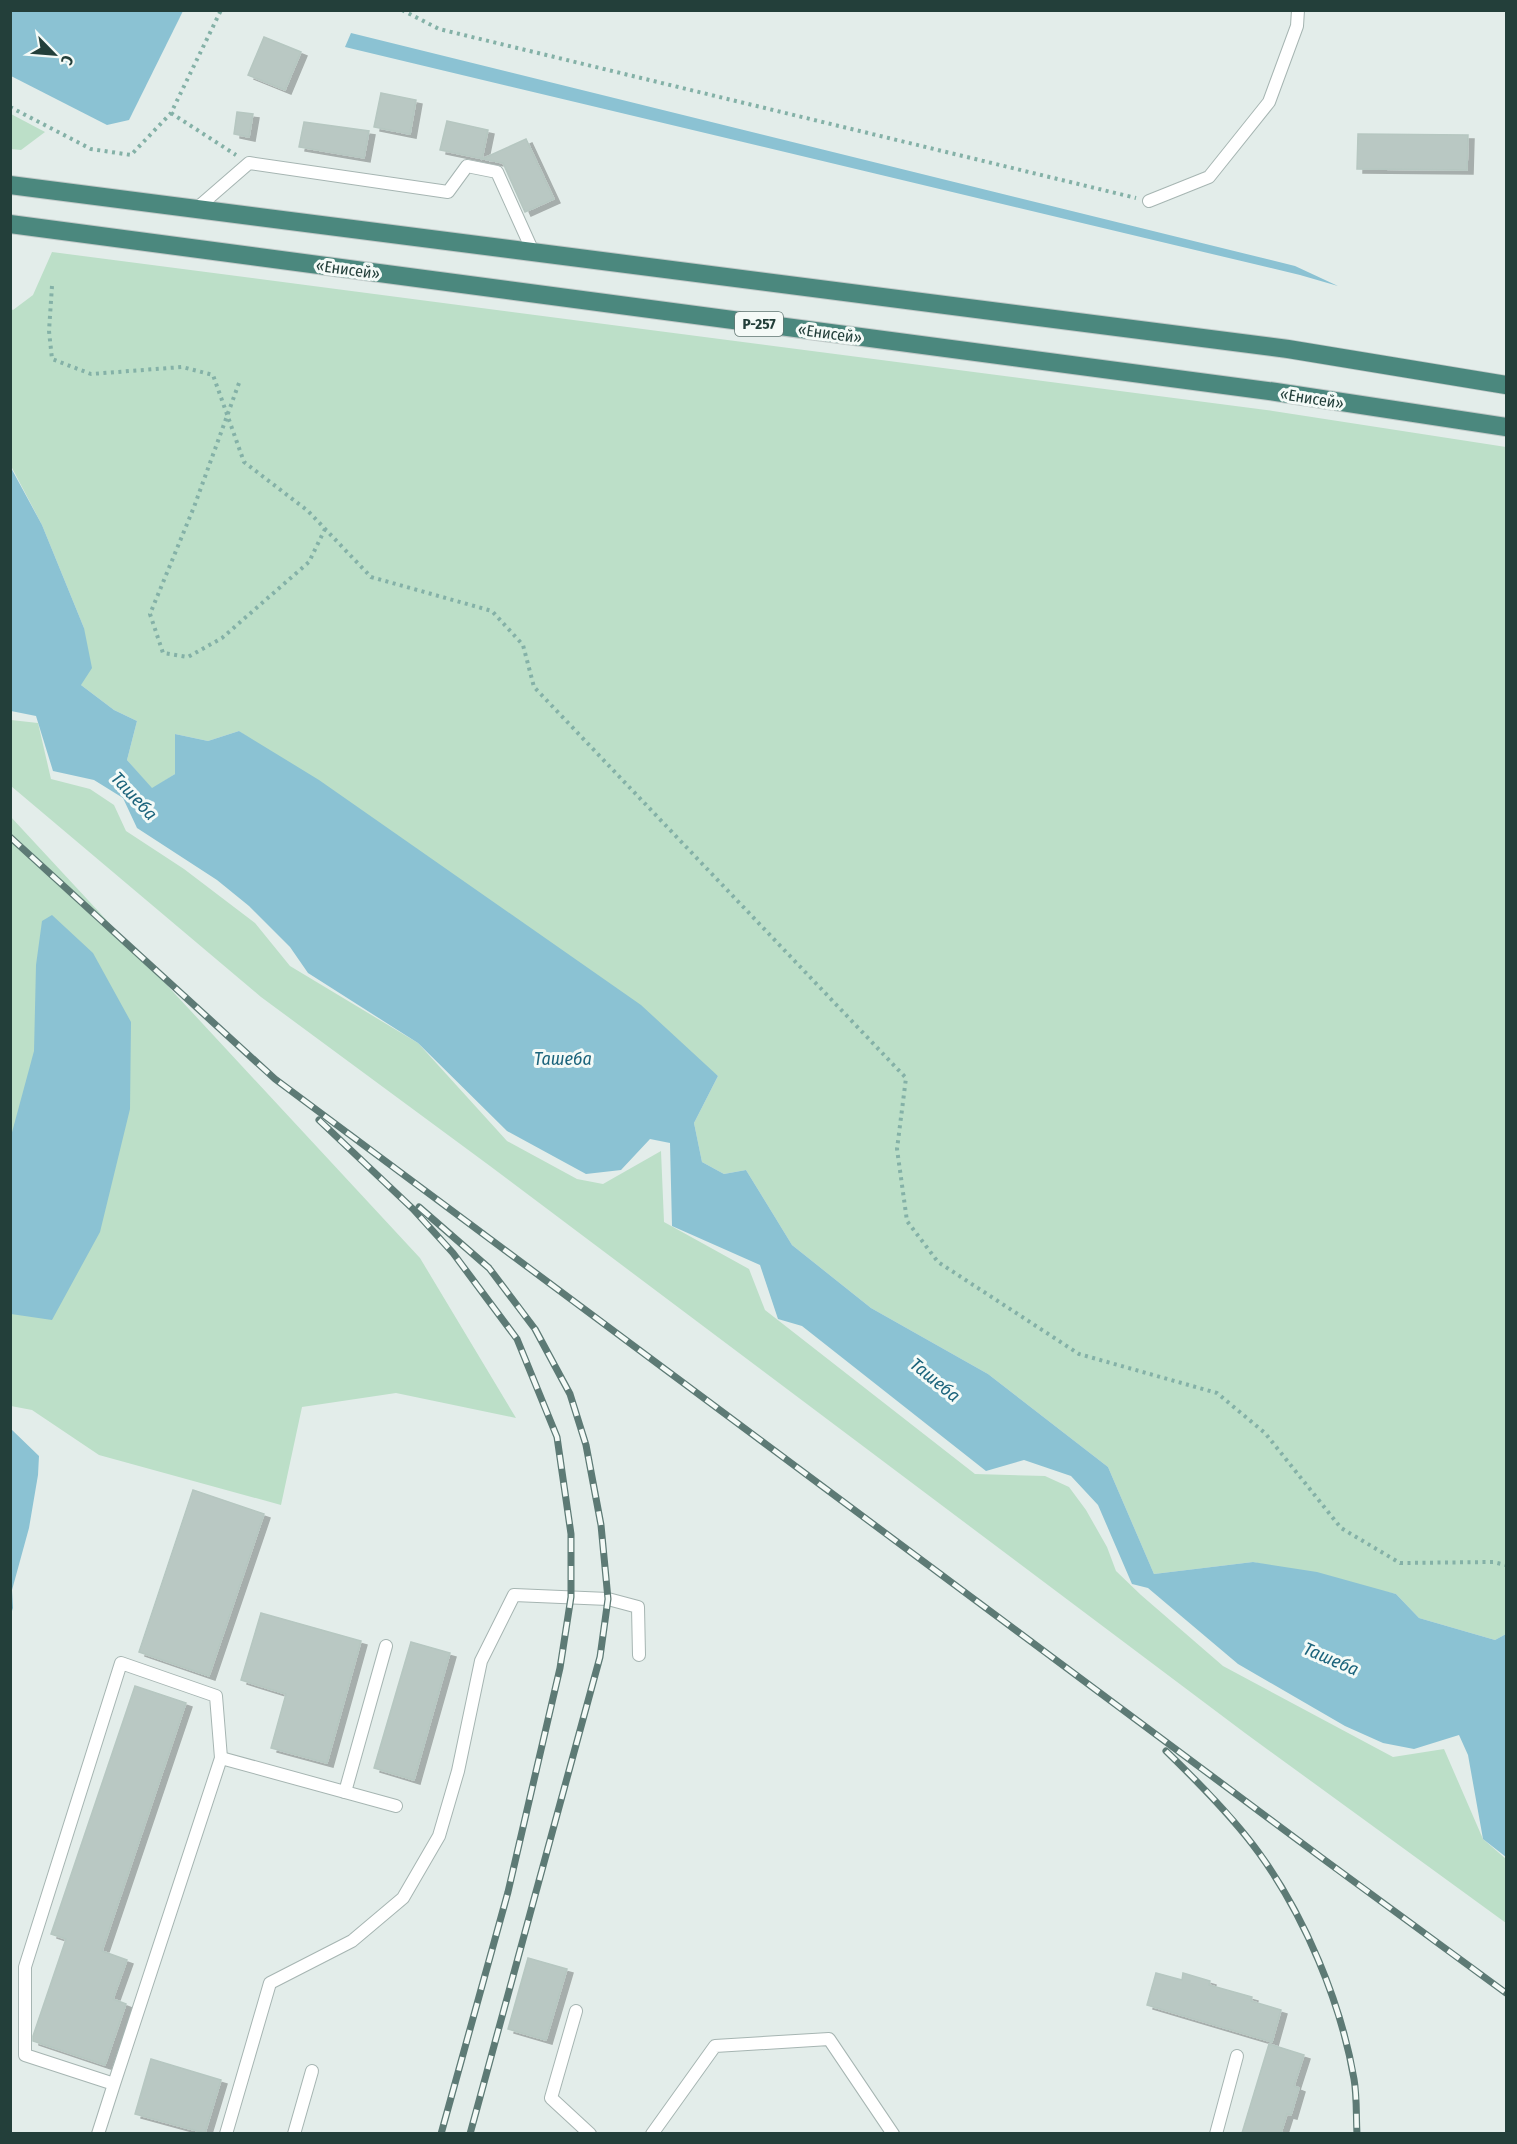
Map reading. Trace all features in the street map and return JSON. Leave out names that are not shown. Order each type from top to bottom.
[{"type":"highway","points":[[10,185],[1288,349],[1506,385]]},
{"type":"highway","name":"«Енисей»","points":[[10,224],[1264,390],[1506,428]]},
{"type":"lane","points":[[1149,201],[1209,177],[1269,102],[1297,26],[1298,10]]},
{"type":"lane","points":[[196,209],[249,163],[448,192],[467,166],[497,172],[534,254]]},
{"type":"lane","points":[[226,2133],[270,1983],[351,1941],[403,1898],[439,1836],[458,1771],[482,1661],[514,1595],[608,1599],[638,1607],[639,1655]]},
{"type":"lane","points":[[345,1792],[386,1646]]},
{"type":"lane","points":[[98,2133],[221,1758],[216,1696],[121,1663],[25,1967],[26,2055],[114,2084]]},
{"type":"lane","points":[[221,1758],[396,1806]]},
{"type":"lane","points":[[576,2011],[551,2098],[590,2133]]},
{"type":"lane","points":[[652,2133],[715,2046],[829,2039],[893,2133]]},
{"type":"lane","points":[[1216,2133],[1237,2056]]},
{"type":"lane","points":[[294,2133],[312,2070]]},
{"type":"path","points":[[10,107],[91,149],[131,155],[171,113],[221,10]]},
{"type":"path","points":[[402,10],[439,29],[1149,201]]},
{"type":"path","points":[[171,113],[249,163]]},
{"type":"path","points":[[52,286],[49,331],[52,359],[91,374],[182,367],[213,375],[244,462],[308,511],[371,577],[492,611],[523,645],[534,687],[906,1078],[897,1149],[907,1221],[938,1262],[1079,1354],[1217,1393],[1265,1433],[1341,1528],[1400,1563],[1493,1562],[1506,1565]]},
{"type":"path","points":[[239,383],[194,507],[150,614],[163,653],[188,657],[222,638],[309,562],[325,529]]},
{"type":"green space","points":[[11,114],[45,132],[21,150],[11,149]]},
{"type":"green space","points":[[52,252],[1273,411],[1506,447],[1506,1634],[1495,1640],[1419,1618],[1396,1594],[1253,1562],[1154,1574],[1108,1467],[988,1374],[871,1308],[792,1245],[746,1170],[724,1174],[702,1162],[694,1123],[718,1076],[239,731],[208,741],[175,734],[175,774],[152,789],[127,760],[137,721],[114,710],[81,685],[84,628],[42,525],[11,466],[11,309],[13,310],[33,295]]},
{"type":"green space","points":[[11,720],[38,723],[51,779],[90,789],[114,805],[126,831],[184,869],[255,923],[290,966],[418,1043],[507,1141],[577,1179],[603,1184],[661,1151],[664,1222],[749,1269],[765,1310],[975,1474],[1045,1476],[1069,1487],[1086,1510],[1107,1547],[1116,1571],[1223,1666],[1393,1757],[1444,1749],[1483,1839],[1506,1859],[1506,1923],[1245,1733],[490,1166],[261,997],[11,786]]},
{"type":"green space","points":[[10,816],[420,1258],[516,1418],[396,1393],[302,1407],[281,1505],[99,1455],[32,1410],[11,1406]]},
{"type":"water","points":[[10,11],[183,11],[129,120],[107,125],[11,76]]},
{"type":"water","points":[[351,33],[1295,266],[1338,286],[1300,275],[345,47]]},
{"type":"water","name":"Ташеба","points":[[10,466],[42,525],[84,628],[92,668],[81,685],[114,710],[137,721],[127,760],[152,788],[175,774],[175,734],[208,741],[239,731],[319,780],[641,1005],[718,1076],[694,1123],[702,1162],[724,1174],[746,1170],[792,1245],[871,1308],[988,1374],[1108,1467],[1154,1574],[1253,1562],[1317,1572],[1396,1594],[1419,1618],[1495,1640],[1506,1634],[1506,1857],[1483,1839],[1468,1755],[1459,1735],[1414,1749],[1383,1743],[1345,1726],[1238,1664],[1148,1588],[1132,1584],[1098,1505],[1071,1476],[1024,1460],[986,1471],[802,1326],[778,1319],[760,1265],[672,1226],[670,1143],[650,1139],[621,1170],[586,1174],[507,1131],[418,1043],[308,973],[290,947],[249,906],[217,880],[137,828],[123,798],[94,780],[53,771],[36,716],[11,711]]},
{"type":"water","points":[[52,915],[93,953],[131,1022],[130,1109],[100,1232],[52,1320],[11,1314],[11,1136],[34,1051],[36,965],[42,921]]},
{"type":"water","points":[[11,1429],[39,1456],[29,1528],[12,1590],[11,1614]]},
{"type":"building","points":[[264,37],[301,52],[285,90],[248,75]]},
{"type":"building","points":[[381,93],[416,100],[410,134],[374,127]]},
{"type":"building","points":[[237,112],[253,114],[249,137],[234,134]]},
{"type":"building","points":[[447,121],[488,130],[482,159],[440,150]]},
{"type":"building","points":[[304,122],[369,131],[364,158],[299,147]]},
{"type":"building","points":[[1358,134],[1468,135],[1467,170],[1357,169]]},
{"type":"building","points":[[526,139],[554,199],[525,212],[503,163],[483,159]]},
{"type":"building","points":[[193,1490],[264,1514],[209,1676],[139,1652]]},
{"type":"building","points":[[261,1613],[361,1641],[327,1763],[271,1748],[286,1694],[241,1680]]},
{"type":"building","points":[[411,1642],[450,1653],[414,1780],[374,1768]]},
{"type":"building","points":[[135,1686],[186,1703],[102,1951],[127,1960],[113,1999],[126,2004],[105,2065],[33,2041],[33,2036],[66,1939],[51,1934]]},
{"type":"building","points":[[528,1958],[567,1969],[546,2040],[508,2029]]},
{"type":"building","points":[[1156,1973],[1182,1980],[1183,1973],[1210,1981],[1209,1985],[1252,1997],[1251,2001],[1281,2010],[1272,2042],[1147,2005]]},
{"type":"building","points":[[1269,2044],[1304,2055],[1294,2086],[1299,2088],[1291,2115],[1287,2114],[1281,2133],[1242,2133]]},
{"type":"building","points":[[151,2059],[221,2080],[205,2133],[135,2114]]},
{"type":"railway","points":[[10,837],[275,1079],[1506,1993]]},
{"type":"railway","points":[[319,1120],[413,1209],[453,1253],[517,1339],[557,1437],[571,1534],[571,1597],[560,1668],[508,1892],[441,2134]]},
{"type":"railway","points":[[419,1207],[489,1268],[535,1329],[570,1394],[586,1445],[601,1525],[608,1599],[600,1657],[470,2134]]},
{"type":"railway","points":[[1166,1751],[1215,1800],[1249,1840],[1275,1877],[1305,1931],[1330,1990],[1348,2050],[1355,2086],[1357,2134]]}]
